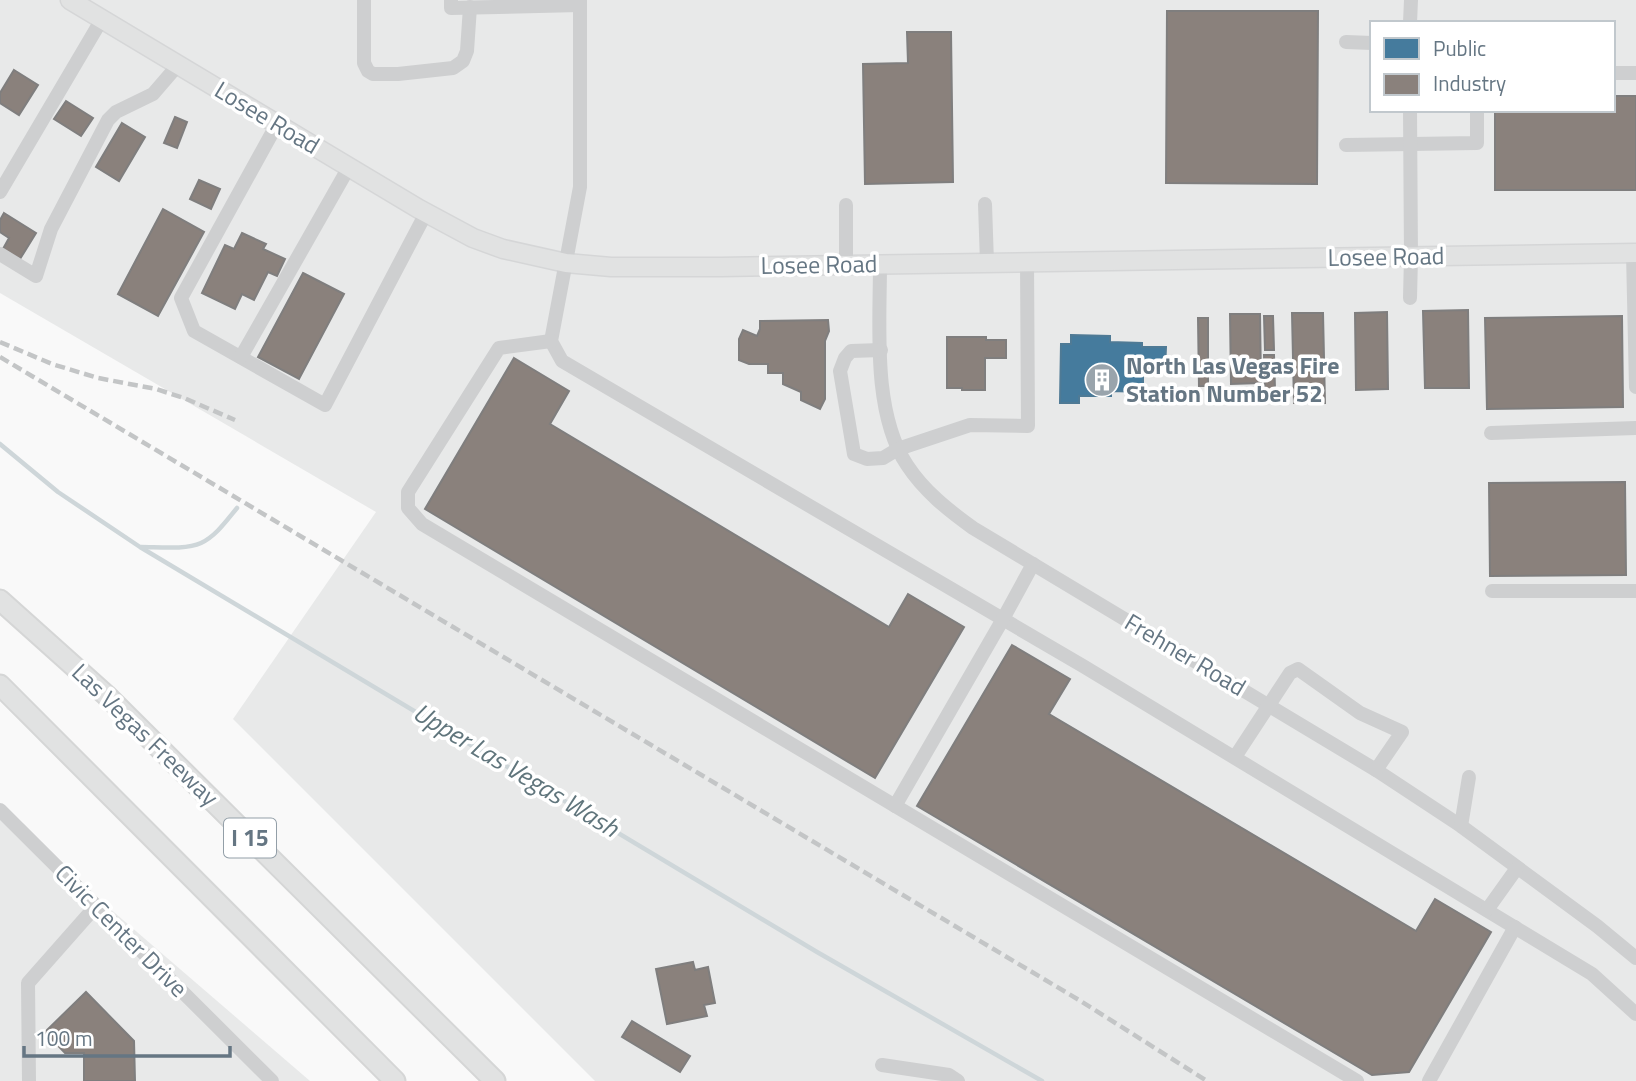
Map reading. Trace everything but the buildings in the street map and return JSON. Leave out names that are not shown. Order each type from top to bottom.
[{"type":"highway","name":"Las Vegas Freeway","points":[[0,600],[106,695],[495,1081]]},
{"type":"highway","name":"I 15","points":[[0,685],[395,1081]]},
{"type":"main road","name":"Losee Road","points":[[70,0],[426,213],[503,249],[566,263],[611,267],[846,265],[1634,253]]},
{"type":"street","points":[[365,0],[364,63],[373,74],[453,68],[463,61],[467,51],[470,7]]},
{"type":"street","points":[[451,0],[451,8],[580,2],[580,187],[551,341],[562,361],[1003,619],[1515,927],[1592,974],[1636,1014]]},
{"type":"street","points":[[1410,0],[1410,21]]},
{"type":"street","points":[[0,192],[102,19]]},
{"type":"street","points":[[1346,42],[1370,43]]},
{"type":"street","points":[[0,254],[36,276],[51,229],[108,120],[116,112],[153,94],[178,65]]},
{"type":"street","points":[[1615,73],[1636,73]]},
{"type":"street","points":[[1410,112],[1410,298]]},
{"type":"street","points":[[1346,145],[1477,143],[1477,112]]},
{"type":"street","points":[[277,124],[181,298],[194,331],[325,405],[426,213]]},
{"type":"street","points":[[241,357],[349,167]]},
{"type":"street","points":[[985,204],[987,263]]},
{"type":"street","points":[[846,205],[846,265]]},
{"type":"street","points":[[1634,253],[1636,387]]},
{"type":"street","points":[[881,351],[851,351],[840,371],[853,454],[867,459],[883,458],[898,449],[970,425],[1028,426],[1027,262]]},
{"type":"street","name":"Frehner Road","points":[[880,264],[885,410],[906,465],[947,510],[1376,770],[1461,826],[1636,958]]},
{"type":"street","points":[[551,341],[499,348],[408,492],[408,508],[422,524],[1357,1081]]},
{"type":"street","points":[[1491,433],[1636,428]]},
{"type":"street","points":[[895,806],[1033,564]]},
{"type":"street","points":[[1492,591],[1636,591]]},
{"type":"street","points":[[1235,757],[1290,673],[1298,669],[1360,713],[1402,732],[1376,770]]},
{"type":"street","points":[[1461,826],[1469,777]]},
{"type":"street","name":"Civic Center Drive","points":[[0,810],[272,1081]]},
{"type":"street","points":[[1486,910],[1517,868]]},
{"type":"street","points":[[29,1081],[28,983],[96,906]]},
{"type":"street","points":[[1429,1081],[1515,927]]},
{"type":"street","points":[[881,1065],[949,1075],[958,1081]]},
{"type":"shaded area","points":[[0,0],[1636,0],[1636,1081],[595,1081],[233,719],[376,512],[0,293]]},
{"type":"shaded area","points":[[0,814],[310,1081],[0,1081]]},
{"type":"waterway","name":"Upper Las Vegas Wash","points":[[0,444],[58,492],[140,547],[817,952],[1042,1081]]},
{"type":"waterway","points":[[141,547],[180,547],[201,543],[216,532],[237,508]]},
{"type":"railway","points":[[0,342],[52,364],[184,398],[235,420]]},
{"type":"railway","points":[[0,357],[1079,1000],[1207,1081]]},
{"type":"place","name":"North Las Vegas Fire Station Number 52","points":[[1102,380]]}]
